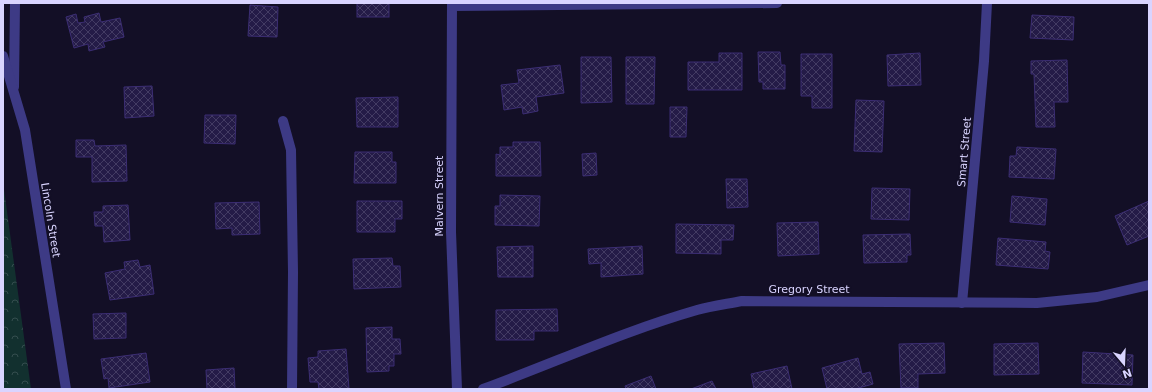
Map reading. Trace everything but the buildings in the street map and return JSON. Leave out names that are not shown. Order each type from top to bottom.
[{"type":"street","points":[[14,92],[15,3]]},
{"type":"street","points":[[452,5],[777,3]]},
{"type":"street","name":"Smart Street","points":[[962,303],[984,61],[987,3]]},
{"type":"street","name":"Malvern Street","points":[[452,5],[451,232],[457,389]]},
{"type":"street","name":"Lincoln Street","points":[[3,56],[25,130],[66,389]]},
{"type":"street","points":[[283,121],[291,150],[293,272],[292,389]]},
{"type":"street","name":"Gregory Street","points":[[482,389],[538,369],[634,330],[698,310],[742,301],[1037,303],[1097,297],[1149,285]]},
{"type":"green space","points":[[3,182],[31,389],[3,389]]}]
